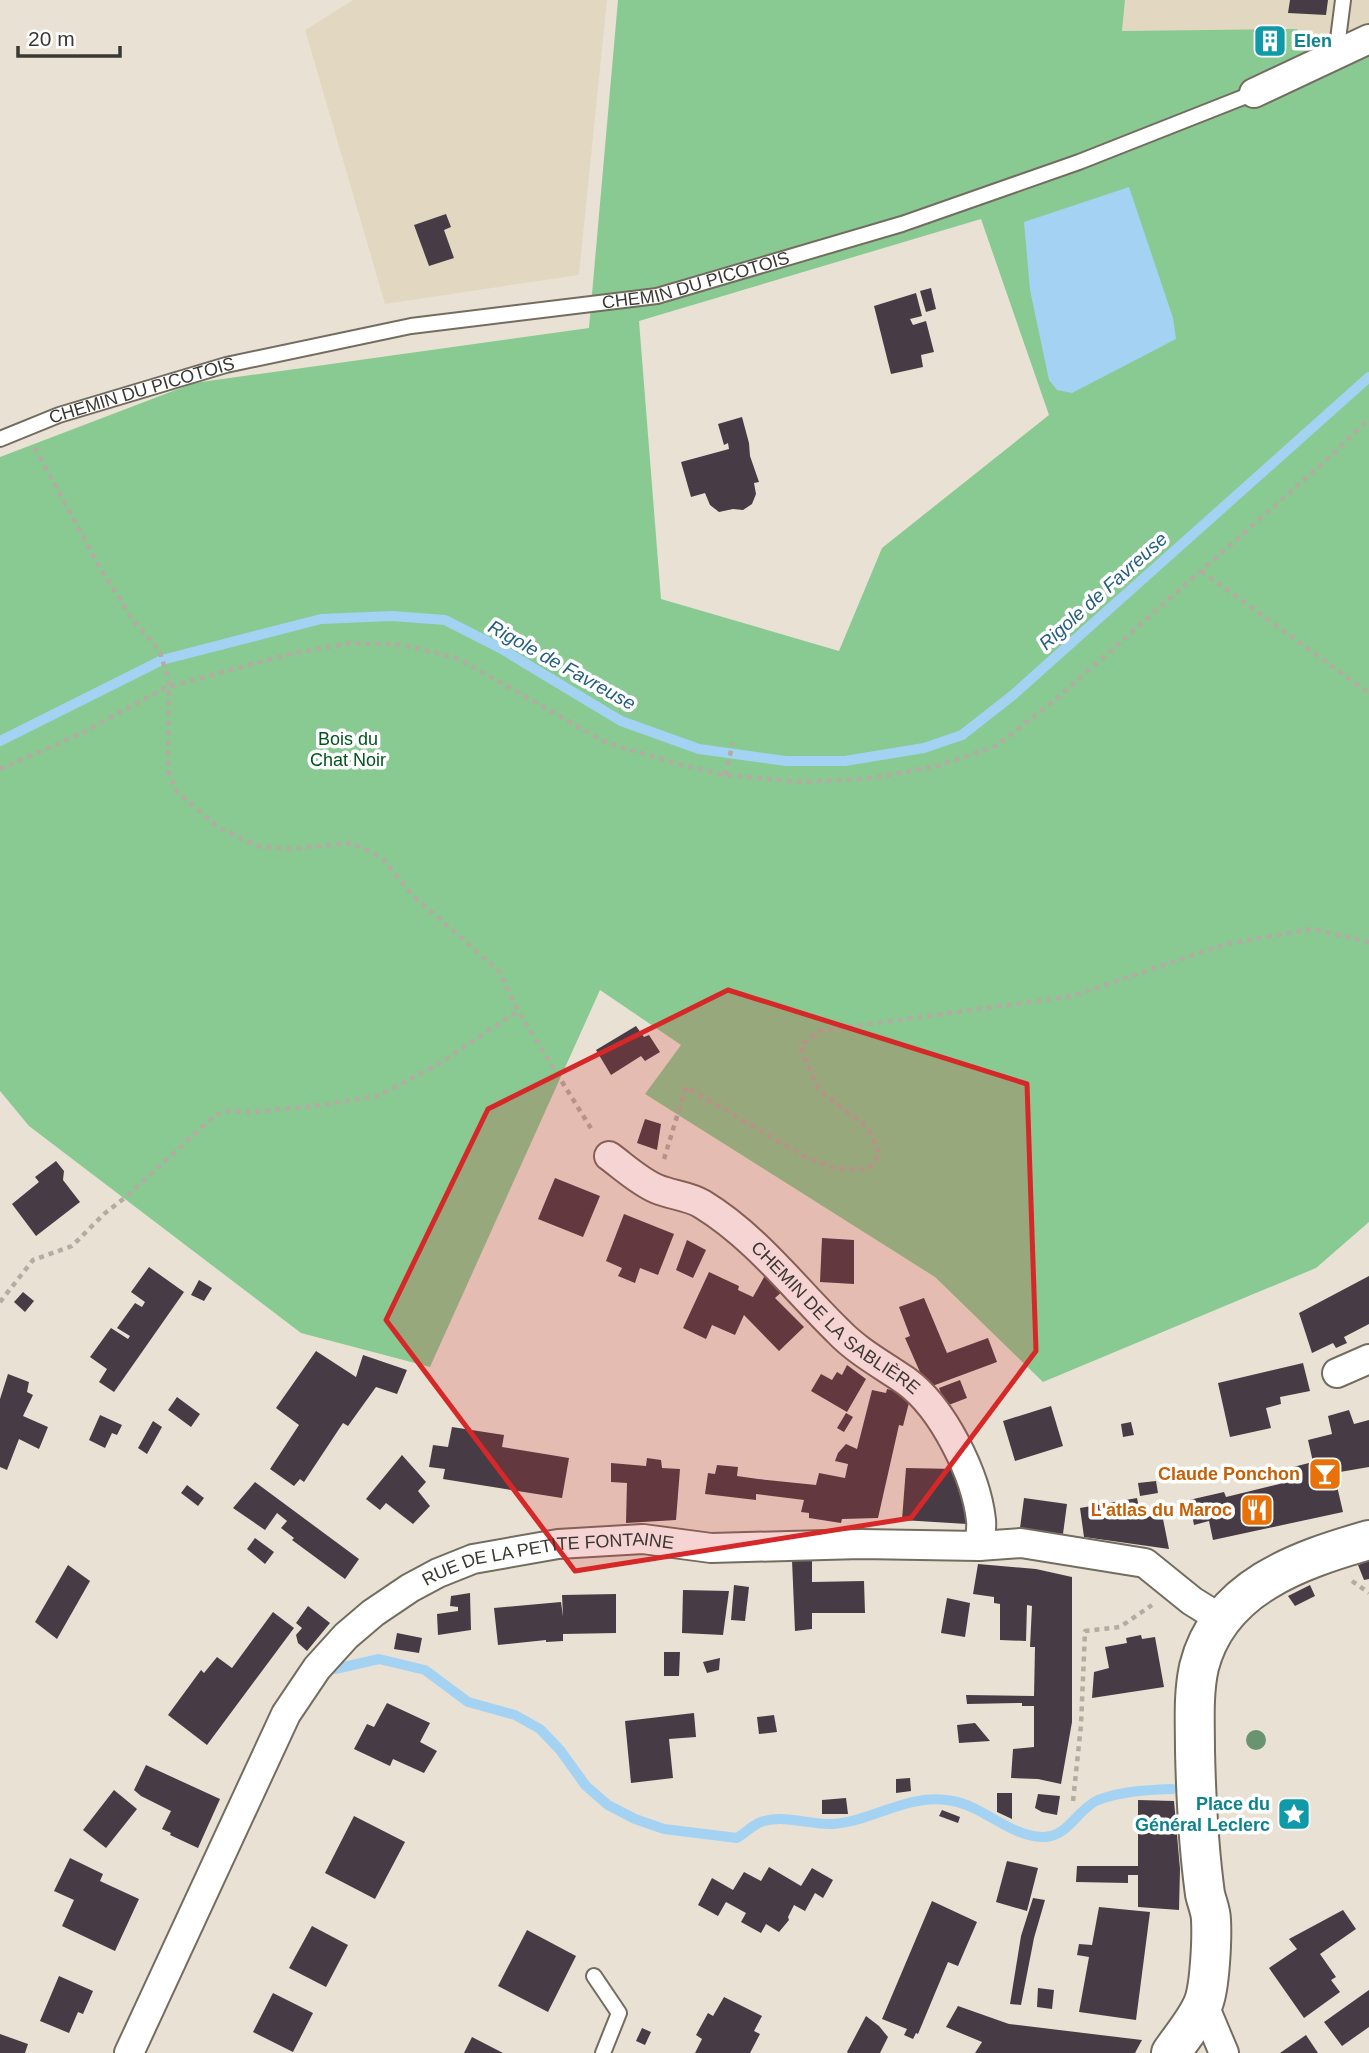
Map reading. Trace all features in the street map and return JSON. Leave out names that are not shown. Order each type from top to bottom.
[{"type":"main road","points":[[1171,2053],[1203,2003],[1209,1970],[1211,1919],[1206,1894],[1195,1776],[1194,1701],[1200,1666],[1210,1640],[1221,1619],[1269,1577],[1329,1552],[1369,1540]]},
{"type":"street","name":"CHEMIN DU PICOTOIS","points":[[1254,93],[1369,39]]},
{"type":"street","name":"CHEMIN DE LA SABLIÈRE","points":[[608,1156],[655,1189],[699,1202],[731,1223],[840,1334],[908,1382],[925,1399],[965,1463],[975,1491],[981,1521],[979,1546]]},
{"type":"street","points":[[1337,1373],[1369,1359]]},
{"type":"street","name":"RUE DE LA PETITE FONTAINE","points":[[129,2053],[286,1714],[317,1668],[346,1636],[373,1613],[410,1588],[473,1559],[558,1544],[643,1539],[711,1548],[861,1544],[979,1546],[1021,1543],[1145,1563],[1192,1601],[1221,1619]]},
{"type":"street","points":[[1203,2003],[1224,2053]]},
{"type":"lane","points":[[1336,55],[1343,0]]},
{"type":"lane","name":"CHEMIN DU PICOTOIS","points":[[0,439],[59,415],[226,365],[411,326],[657,296],[902,224],[1079,162],[1254,93]]},
{"type":"lane","points":[[594,1976],[619,2013],[603,2053]]},
{"type":"path","points":[[0,769],[80,734],[167,687],[351,643],[405,645],[459,659],[607,743],[725,775],[803,782],[873,778],[937,766],[996,746],[1055,700],[1369,419]]},
{"type":"path","points":[[31,426],[33,444],[41,462],[100,568],[132,620],[159,650],[167,669],[168,771],[177,792],[218,827],[257,846],[288,849],[352,843],[382,859],[413,897],[499,971],[518,1012],[608,1156]]},
{"type":"path","points":[[1201,571],[1369,693]]},
{"type":"path","points":[[725,775],[733,743]]},
{"type":"path","points":[[655,1189],[686,1087],[807,1158],[837,1170],[869,1169],[880,1154],[867,1128],[818,1089],[800,1046],[819,1031],[1073,996],[1226,944],[1312,929],[1369,942]]},
{"type":"path","points":[[0,1303],[33,1260],[72,1246],[214,1116],[226,1111],[252,1112],[315,1106],[378,1096],[435,1066],[518,1012]]},
{"type":"path","points":[[1073,1801],[1081,1725],[1085,1631],[1120,1626],[1178,1588]]},
{"type":"highlighted area","points":[[728,990],[1027,1084],[1036,1351],[911,1518],[575,1571],[386,1320],[488,1109]]},
{"type":"shaded area","points":[[353,0],[607,0],[579,275],[385,304],[305,30]]},
{"type":"shaded area","points":[[1125,0],[1369,0],[1369,23],[1307,54],[1121,31]]},
{"type":"green space","name":"Bois du Chat Noir","points":[[618,0],[1125,0],[1122,31],[1297,29],[1308,53],[1369,23],[1369,1222],[1316,1268],[1043,1382],[935,1277],[645,1094],[681,1045],[600,990],[430,1367],[301,1333],[29,1126],[0,1091],[0,457],[194,383],[589,328]],"holes":[[[981,219],[1049,415],[882,548],[839,651],[661,599],[639,321]]]},
{"type":"water","points":[[1129,187],[1173,318],[1176,339],[1072,393],[1057,390],[1049,380],[1030,290],[1024,222]]},
{"type":"building","points":[[1290,0],[1328,0],[1326,15],[1288,13]]},
{"type":"building","name":"Elen","points":[[1263,34],[1279,35],[1278,48],[1262,47]]},
{"type":"building","points":[[446,214],[451,227],[444,230],[454,258],[429,266],[414,225]]},
{"type":"building","points":[[931,288],[936,309],[926,312],[920,291]]},
{"type":"building","points":[[916,293],[922,316],[910,319],[913,325],[926,321],[934,352],[921,355],[923,367],[891,374],[874,306]]},
{"type":"building","points":[[742,417],[750,456],[759,482],[754,483],[756,494],[752,504],[743,510],[719,512],[710,505],[705,493],[691,497],[681,462],[729,449],[728,443],[724,445],[718,424]]},
{"type":"building","points":[[636,1026],[644,1037],[649,1035],[660,1052],[645,1061],[641,1056],[611,1075],[596,1050]]},
{"type":"building","points":[[645,1119],[661,1124],[657,1150],[637,1143]]},
{"type":"building","points":[[56,1161],[64,1171],[63,1180],[80,1202],[36,1236],[12,1204],[39,1182],[35,1177]]},
{"type":"building","points":[[555,1178],[600,1196],[583,1237],[538,1219]]},
{"type":"building","points":[[624,1214],[674,1234],[658,1275],[640,1268],[635,1283],[618,1276],[622,1268],[606,1261]]},
{"type":"building","points":[[822,1238],[854,1240],[854,1284],[820,1282]]},
{"type":"building","points":[[687,1240],[706,1250],[693,1278],[676,1270]]},
{"type":"building","points":[[149,1267],[184,1292],[114,1392],[99,1382],[107,1369],[90,1357],[111,1328],[128,1339],[130,1336],[117,1328],[135,1303],[142,1307],[145,1302],[131,1292]]},
{"type":"building","points":[[768,1270],[785,1289],[775,1298],[804,1327],[779,1351],[744,1315],[735,1335],[712,1325],[706,1339],[683,1328],[709,1272],[739,1286],[738,1290],[753,1297]]},
{"type":"building","points":[[1369,1276],[1369,1324],[1344,1337],[1347,1343],[1336,1348],[1333,1343],[1312,1353],[1299,1313]]},
{"type":"building","points":[[199,1280],[212,1288],[204,1301],[191,1295]]},
{"type":"building","points":[[23,1292],[34,1301],[25,1312],[14,1302]]},
{"type":"building","points":[[924,1298],[947,1353],[988,1338],[997,1362],[927,1388],[905,1338],[910,1336],[899,1307]]},
{"type":"building","points":[[316,1351],[356,1377],[363,1355],[407,1370],[397,1394],[376,1387],[348,1426],[343,1423],[304,1482],[300,1479],[294,1486],[270,1469],[299,1425],[276,1408]]},
{"type":"building","points":[[1303,1363],[1310,1391],[1280,1397],[1281,1404],[1266,1408],[1271,1428],[1230,1437],[1218,1383]]},
{"type":"building","points":[[847,1365],[866,1379],[847,1412],[811,1391],[821,1374],[832,1380],[837,1372],[842,1375]]},
{"type":"building","points":[[8,1374],[29,1382],[27,1392],[33,1395],[23,1416],[48,1427],[39,1449],[19,1439],[7,1470],[0,1467],[0,1399]]},
{"type":"building","points":[[960,1380],[967,1398],[946,1406],[939,1388]]},
{"type":"building","points":[[887,1389],[911,1395],[903,1426],[899,1425],[878,1518],[842,1519],[841,1523],[809,1518],[809,1513],[801,1512],[804,1500],[756,1494],[756,1500],[705,1494],[708,1473],[715,1474],[717,1465],[738,1467],[737,1476],[816,1485],[819,1473],[845,1478],[848,1464],[835,1461],[838,1453],[846,1444],[857,1449],[872,1390],[886,1393]]},
{"type":"building","points":[[177,1397],[200,1414],[191,1427],[168,1410]]},
{"type":"building","points":[[1051,1406],[1063,1446],[1015,1461],[1003,1421]]},
{"type":"building","points":[[1349,1410],[1354,1424],[1369,1420],[1369,1467],[1334,1473],[1343,1512],[1213,1540],[1209,1521],[1194,1525],[1189,1500],[1224,1492],[1226,1497],[1296,1480],[1293,1467],[1313,1462],[1308,1440],[1332,1434],[1328,1416]]},
{"type":"building","points":[[846,1413],[853,1417],[844,1432],[837,1428]]},
{"type":"building","points":[[100,1415],[122,1425],[117,1435],[112,1433],[105,1448],[89,1440]]},
{"type":"building","points":[[153,1421],[162,1427],[147,1454],[138,1448]]},
{"type":"building","points":[[1131,1422],[1134,1435],[1123,1437],[1121,1424]]},
{"type":"building","points":[[452,1427],[504,1435],[502,1447],[569,1458],[562,1498],[443,1479],[445,1469],[429,1467],[433,1445],[448,1447]]},
{"type":"building","points":[[402,1455],[426,1482],[418,1491],[430,1506],[413,1524],[386,1503],[380,1510],[366,1499]]},
{"type":"building","points":[[647,1458],[661,1460],[662,1468],[680,1469],[676,1520],[626,1523],[627,1483],[611,1482],[611,1463],[646,1466]]},
{"type":"building","points":[[906,1468],[956,1469],[969,1510],[967,1524],[902,1520]]},
{"type":"building","points":[[1156,1481],[1158,1493],[1140,1496],[1138,1483]]},
{"type":"building","points":[[255,1482],[359,1559],[345,1579],[292,1540],[294,1538],[281,1528],[287,1521],[277,1513],[265,1530],[233,1508]]},
{"type":"building","points":[[187,1485],[204,1498],[198,1506],[181,1493]]},
{"type":"building","points":[[1024,1498],[1067,1504],[1063,1534],[1020,1528]]},
{"type":"building","points":[[1137,1498],[1141,1518],[1162,1514],[1169,1549],[1084,1537],[1080,1508]]},
{"type":"building","points":[[255,1538],[274,1552],[265,1564],[247,1549]]},
{"type":"building","points":[[812,1559],[812,1582],[864,1581],[865,1613],[812,1613],[812,1629],[795,1631],[792,1560]]},
{"type":"building","points":[[1369,1561],[1369,1579],[1364,1580],[1358,1565]]},
{"type":"building","points":[[978,1564],[1036,1569],[1072,1577],[1072,1722],[1061,1784],[1038,1779],[1011,1778],[1013,1749],[1034,1747],[1034,1706],[1022,1706],[1022,1703],[967,1704],[966,1695],[1034,1696],[1035,1647],[1030,1647],[1032,1606],[1027,1605],[1026,1641],[1000,1640],[1000,1604],[994,1603],[994,1597],[973,1594]]},
{"type":"building","points":[[68,1565],[90,1581],[57,1639],[35,1622]]},
{"type":"building","points":[[734,1585],[749,1587],[745,1621],[731,1620]]},
{"type":"building","points":[[1310,1585],[1315,1596],[1295,1606],[1288,1596]]},
{"type":"building","points":[[683,1590],[729,1591],[723,1635],[682,1633]]},
{"type":"building","points":[[470,1593],[471,1630],[438,1635],[437,1614],[458,1611],[458,1607],[450,1606],[451,1596]]},
{"type":"building","points":[[616,1594],[616,1633],[563,1634],[563,1641],[498,1645],[494,1608],[561,1602],[563,1617],[562,1595]]},
{"type":"building","points":[[947,1598],[970,1603],[965,1637],[941,1633]]},
{"type":"building","points":[[308,1606],[330,1623],[307,1651],[298,1643],[296,1635],[302,1628],[296,1623]]},
{"type":"building","points":[[273,1612],[294,1628],[207,1745],[168,1715],[201,1670],[204,1673],[217,1657],[232,1668]]},
{"type":"building","points":[[397,1633],[422,1638],[419,1653],[394,1649]]},
{"type":"building","points":[[1141,1635],[1142,1639],[1155,1637],[1164,1687],[1092,1698],[1094,1672],[1109,1668],[1105,1647],[1127,1643],[1126,1638]]},
{"type":"building","points":[[664,1652],[680,1652],[679,1676],[664,1676]]},
{"type":"building","points":[[720,1658],[719,1670],[707,1673],[703,1662]]},
{"type":"building","points":[[387,1703],[430,1723],[420,1742],[437,1751],[424,1773],[393,1759],[390,1766],[354,1749],[367,1724],[374,1727]]},
{"type":"building","points":[[694,1713],[696,1737],[669,1739],[673,1778],[631,1783],[625,1721]]},
{"type":"building","points":[[774,1715],[777,1732],[759,1734],[757,1717]]},
{"type":"building","points":[[975,1723],[990,1741],[959,1743],[957,1725]]},
{"type":"building","points":[[146,1765],[220,1799],[198,1848],[162,1829],[171,1811],[134,1790]]},
{"type":"building","points":[[910,1778],[911,1791],[896,1793],[896,1779]]},
{"type":"building","points":[[114,1790],[137,1809],[106,1848],[83,1830]]},
{"type":"building","points":[[997,1793],[1012,1793],[1012,1819],[997,1812]]},
{"type":"building","points":[[1038,1794],[1060,1796],[1057,1815],[1035,1808]]},
{"type":"building","points":[[846,1798],[848,1814],[822,1814],[822,1800]]},
{"type":"building","points":[[1138,1800],[1174,1801],[1180,1869],[1179,1910],[1138,1907],[1138,1875],[1128,1875],[1128,1883],[1076,1882],[1077,1866],[1138,1866]]},
{"type":"building","points":[[942,1810],[960,1817],[958,1823],[939,1816]]},
{"type":"building","points":[[354,1816],[405,1842],[375,1899],[325,1873]]},
{"type":"building","points":[[70,1858],[103,1874],[100,1881],[139,1899],[115,1951],[62,1926],[74,1900],[54,1891]]},
{"type":"building","points":[[1007,1861],[1038,1868],[1027,1911],[996,1902]]},
{"type":"building","points":[[769,1867],[801,1886],[812,1868],[833,1880],[823,1898],[815,1893],[805,1911],[794,1905],[789,1920],[779,1932],[766,1924],[761,1933],[741,1922],[746,1913],[726,1902],[718,1916],[698,1905],[712,1878],[733,1890],[744,1872],[761,1881]]},
{"type":"building","points":[[1033,1898],[1045,1900],[1034,1938],[1021,2005],[1010,2004],[1021,1936]]},
{"type":"building","points":[[932,1901],[977,1922],[958,1966],[948,1962],[918,2034],[916,2033],[913,2039],[904,2035],[907,2029],[882,2019]]},
{"type":"building","points":[[1099,1907],[1150,1912],[1136,2020],[1079,2012],[1089,1957],[1077,1955],[1079,1944],[1092,1945]]},
{"type":"building","points":[[1343,1910],[1356,1929],[1320,1954],[1336,1977],[1331,1980],[1340,1992],[1304,2018],[1269,1968],[1297,1949],[1289,1939]]},
{"type":"building","points":[[312,1926],[348,1945],[326,1987],[289,1968]]},
{"type":"building","points":[[527,1930],[576,1956],[548,2012],[498,1986]]},
{"type":"building","points":[[59,1976],[93,1991],[83,2014],[78,2012],[69,2033],[40,2021]]},
{"type":"building","points":[[1038,1988],[1054,1990],[1052,2009],[1037,2007]]},
{"type":"building","points":[[1369,1990],[1369,2027],[1342,2046],[1324,2022]]},
{"type":"building","points":[[273,1993],[313,2013],[293,2052],[253,2032]]},
{"type":"building","points":[[724,1997],[762,2016],[754,2031],[760,2034],[750,2053],[695,2053],[702,2039],[696,2035],[708,2013],[713,2016]]},
{"type":"building","points":[[958,2006],[1009,2024],[1142,2040],[1135,2053],[975,2053],[982,2042],[946,2027]]},
{"type":"building","points":[[866,2016],[888,2037],[880,2053],[848,2053],[847,2052]]},
{"type":"building","points":[[642,2028],[651,2032],[645,2045],[636,2041]]},
{"type":"building","points":[[0,2034],[28,2044],[25,2053],[0,2053]]},
{"type":"building","points":[[1306,2035],[1318,2053],[1280,2053]]},
{"type":"building","points":[[472,2037],[503,2053],[464,2053]]},
{"type":"waterway","name":"Rigole de Favreuse","points":[[0,741],[162,660],[321,619],[392,616],[445,620],[500,648],[621,721],[699,749],[786,761],[845,761],[924,748],[962,735],[1013,695],[1369,377]]},
{"type":"waterway","points":[[335,1669],[379,1659],[425,1670],[468,1702],[515,1715],[540,1729],[560,1750],[586,1786],[608,1805],[635,1819],[664,1829],[737,1838],[757,1824],[772,1819],[833,1824],[863,1818],[921,1800],[937,1799],[964,1804],[1019,1832],[1042,1837],[1059,1833],[1098,1800],[1126,1793],[1172,1789]]},
{"type":"place","name":"Elen","points":[[1270,41]]},
{"type":"place","name":"Claude Ponchon","points":[[1325,1474]]},
{"type":"place","name":"L'atlas du Maroc","points":[[1257,1510]]},
{"type":"place","name":"Place du Général Leclerc","points":[[1294,1814]]}]
